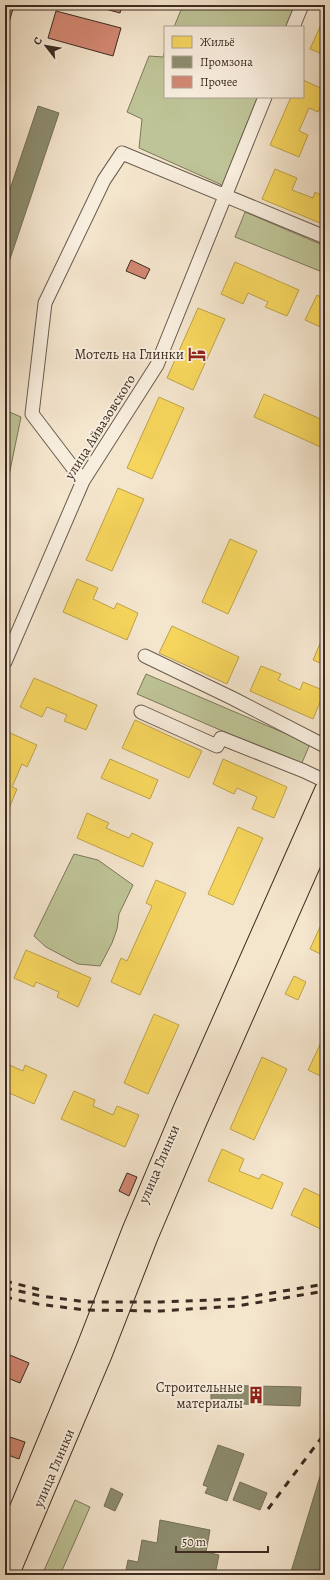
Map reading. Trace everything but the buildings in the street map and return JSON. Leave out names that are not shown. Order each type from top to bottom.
[{"type":"highway","name":"улица Глинки","points":[[250,981],[325,789]]},
{"type":"highway","name":"улица Глинки","points":[[9,1575],[140,1234],[182,1109],[250,981],[325,832]]},
{"type":"highway","name":"улица Глинки","points":[[5,1543],[94,1352]]},
{"type":"street","points":[[293,26],[302,5]]},
{"type":"street","name":"улица Айвазовского","points":[[5,662],[83,481],[157,365],[264,98]]},
{"type":"street","points":[[83,481],[32,414],[45,303],[104,180],[122,153],[325,236]]},
{"type":"street","points":[[145,656],[232,698],[325,746]]},
{"type":"street","points":[[141,712],[217,746],[221,738],[304,771],[325,781]]},
{"type":"green space","points":[[183,5],[298,5],[289,26],[174,26]]},
{"type":"green space","points":[[164,54],[164,98],[260,98],[224,186],[139,148],[142,119],[127,112],[149,56],[163,57]]},
{"type":"green space","points":[[245,212],[325,246],[325,273],[235,237]]},
{"type":"green space","points":[[5,410],[21,417],[5,495]]},
{"type":"green space","points":[[146,674],[310,744],[301,765],[137,694]]},
{"type":"green space","points":[[74,854],[98,860],[133,885],[119,914],[117,929],[112,943],[100,966],[78,964],[46,947],[34,936]]},
{"type":"green space","points":[[75,1500],[90,1507],[60,1575],[42,1575]]},
{"type":"railway","points":[[5,1281],[41,1290]]},
{"type":"railway","points":[[5,1288],[41,1296],[87,1302],[161,1302],[236,1299],[325,1284]]},
{"type":"railway","points":[[5,1297],[38,1304],[85,1310],[160,1311],[237,1306],[325,1291]]},
{"type":"railway","points":[[268,1509],[325,1433]]},
{"type":"place","name":"Мотель на Глинки","points":[[197,354]]},
{"type":"place","name":"Строительные материалы","points":[[256,1395]]}]
